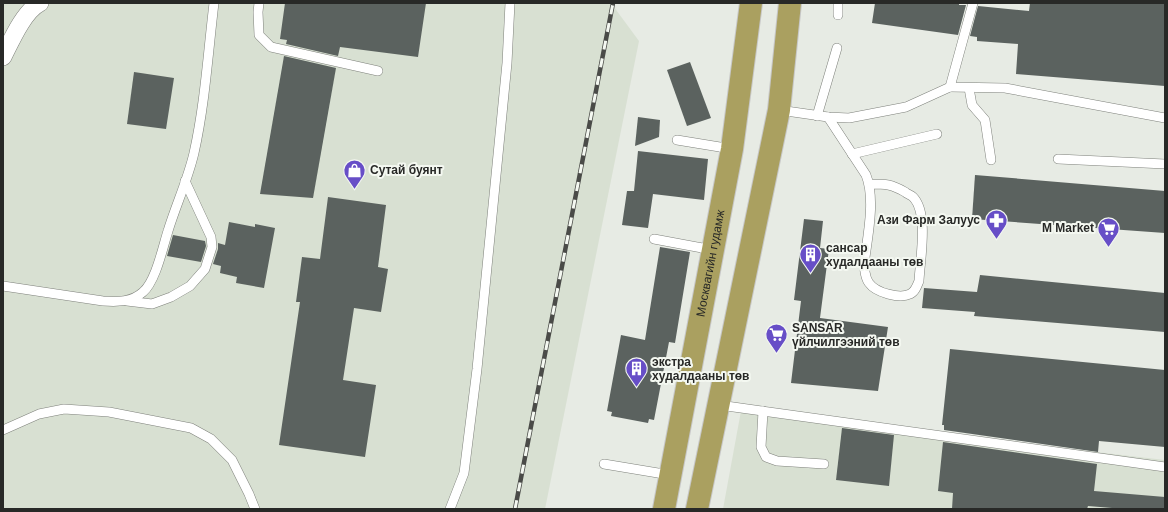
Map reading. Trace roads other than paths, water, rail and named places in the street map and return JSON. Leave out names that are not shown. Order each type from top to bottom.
[{"type":"highway","points":[[697,509],[778,110],[790,3]]},
{"type":"highway","name":"Москвагийн гудамж","points":[[664,509],[732,149],[750,10]]},
{"type":"street","points":[[3,57],[9,34],[32,7],[40,3]]},
{"type":"lane","points":[[127,301],[136,297],[149,286],[194,154],[214,3]]},
{"type":"lane","points":[[259,3],[259,35],[271,47],[378,71]]},
{"type":"lane","points":[[450,509],[464,473],[477,369],[506,79],[510,3]]},
{"type":"lane","points":[[838,3],[838,15]]},
{"type":"lane","points":[[950,87],[974,3]]},
{"type":"lane","points":[[817,116],[837,48]]},
{"type":"lane","points":[[778,110],[817,116],[849,118],[906,107],[950,87],[1005,88],[1165,118]]},
{"type":"lane","points":[[969,88],[972,105],[985,120],[990,160]]},
{"type":"lane","points":[[828,117],[866,175],[870,184],[871,204],[864,265],[865,274],[869,284],[886,294],[898,296],[910,294],[916,289],[919,281],[922,220],[918,206],[913,197],[894,186],[885,184],[870,184]]},
{"type":"lane","points":[[852,154],[938,134]]},
{"type":"lane","points":[[677,140],[732,149]]},
{"type":"lane","points":[[1058,159],[1165,164]]},
{"type":"lane","points":[[3,286],[104,301],[127,301],[152,304],[171,297],[190,286],[205,269],[212,247],[211,236],[185,181]]},
{"type":"lane","points":[[654,239],[713,250]]},
{"type":"lane","points":[[717,405],[1165,467]]},
{"type":"lane","points":[[3,430],[38,414],[64,409],[109,412],[191,428],[211,439],[232,460],[255,509]]},
{"type":"lane","points":[[763,411],[761,447],[766,457],[777,461],[824,464]]},
{"type":"lane","points":[[604,464],[670,475]]},
{"type":"railway","points":[[515,509],[613,3]]},
{"type":"place","name":"Сутай буянт","points":[[354,190]]},
{"type":"place","name":"Ази Фарм Залуус","points":[[996,240]]},
{"type":"place","name":"М Market","points":[[1109,248]]},
{"type":"place","name":"сансар худалдааны төв","points":[[811,274]]},
{"type":"place","name":"SANSAR үйлчилгээний төв","points":[[777,354]]},
{"type":"place","name":"экстра худалдааны төв","points":[[636,388]]}]
